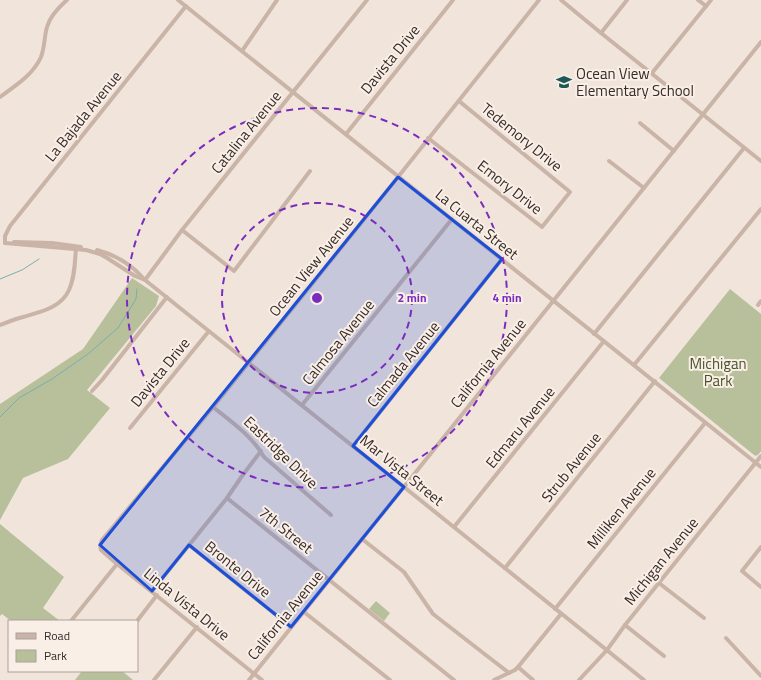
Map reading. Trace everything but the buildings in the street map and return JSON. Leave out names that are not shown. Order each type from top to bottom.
[{"type":"street","points":[[0,97],[15,87],[35,68],[43,52],[47,26],[60,6],[67,0]]},
{"type":"street","name":"La Cuarta Street","points":[[178,0],[761,467]]},
{"type":"street","points":[[242,51],[277,0]]},
{"type":"street","name":"Catalina Avenue","points":[[145,280],[182,230],[367,0]]},
{"type":"street","name":"Davista Drive","points":[[346,134],[453,0]]},
{"type":"street","name":"Ocean View Avenue","points":[[100,545],[102,540],[213,407],[539,0]]},
{"type":"street","points":[[561,0],[761,161]]},
{"type":"street","points":[[601,33],[627,0]]},
{"type":"street","points":[[698,0],[706,6]]},
{"type":"street","points":[[652,73],[710,0]]},
{"type":"street","name":"La Bajada Avenue","points":[[5,243],[5,236],[10,226],[186,6]]},
{"type":"street","name":"California Avenue","points":[[249,680],[761,42]]},
{"type":"street","name":"Tedemory Drive","points":[[458,101],[570,192]]},
{"type":"street","points":[[640,123],[674,151]]},
{"type":"street","name":"Emory Drive","points":[[428,138],[542,227],[570,192]]},
{"type":"street","points":[[594,334],[744,148]]},
{"type":"street","points":[[609,160],[644,188]]},
{"type":"street","points":[[182,230],[234,271],[310,171]]},
{"type":"street","points":[[634,365],[761,208]]},
{"type":"street","name":"Calmosa Avenue","points":[[302,405],[452,219]]},
{"type":"street","name":"Mar Vista Street","points":[[0,244],[19,241],[52,243],[89,248],[119,259],[137,270],[145,280],[644,680]]},
{"type":"street","points":[[0,325],[22,317],[43,312],[54,307],[62,300],[69,291],[72,280],[76,247]]},
{"type":"street","name":"Calmada Avenue","points":[[353,446],[502,259]]},
{"type":"street","points":[[92,391],[167,297]]},
{"type":"street","name":"Davista Drive","points":[[130,428],[209,331]]},
{"type":"street","name":"Edmaru Avenue","points":[[454,527],[604,341]]},
{"type":"street","name":"Strub Avenue","points":[[505,568],[655,381]]},
{"type":"street","name":"Eastridge Drive","points":[[213,407],[244,431],[261,451],[264,457],[331,515]]},
{"type":"street","name":"Milliken Avenue","points":[[555,609],[705,423]]},
{"type":"street","points":[[152,591],[227,498],[261,451]]},
{"type":"street","name":"Michigan Avenue","points":[[579,680],[607,650],[625,625],[761,456]]},
{"type":"street","name":"7th Street","points":[[227,498],[454,680]]},
{"type":"street","points":[[362,539],[404,572],[433,614],[509,673]]},
{"type":"street","name":"Linda Vista Drive","points":[[100,545],[101,550],[117,564],[262,680]]},
{"type":"street","name":"Bronte Drive","points":[[189,545],[292,627]]},
{"type":"street","points":[[761,547],[742,571],[761,587]]},
{"type":"street","points":[[72,620],[117,564]]},
{"type":"street","points":[[659,583],[704,618]]},
{"type":"street","points":[[138,620],[157,595]]},
{"type":"street","points":[[304,612],[390,680]]},
{"type":"street","points":[[494,680],[515,670],[561,614]]},
{"type":"street","points":[[625,625],[664,656]]},
{"type":"street","points":[[154,680],[197,627]]},
{"type":"street","points":[[726,638],[761,676]]},
{"type":"street","points":[[518,667],[533,680]]},
{"type":"highlighted area","points":[[398,177],[502,259],[353,446],[404,487],[291,627],[189,545],[152,591],[100,545]]},
{"type":"green space","points":[[132,278],[159,296],[156,306],[87,390],[110,408],[68,459],[23,478],[0,520],[0,404],[83,349]]},
{"type":"green space","name":"Michigan Park","points":[[730,289],[761,314],[761,451],[756,456],[659,378]]},
{"type":"green space","points":[[0,524],[64,577],[43,608],[59,620],[10,620],[2,614],[0,616]]},
{"type":"green space","points":[[376,601],[390,613],[384,621],[369,609]]},
{"type":"green space","points":[[81,672],[123,672],[133,680],[75,680]]},
{"type":"waterway","points":[[0,279],[22,270],[39,259]]},
{"type":"waterway","points":[[0,417],[19,398],[52,379],[88,354],[118,328],[136,299],[137,289]]},
{"type":"place","name":"Ocean View Elementary School","points":[[564,82]]}]
